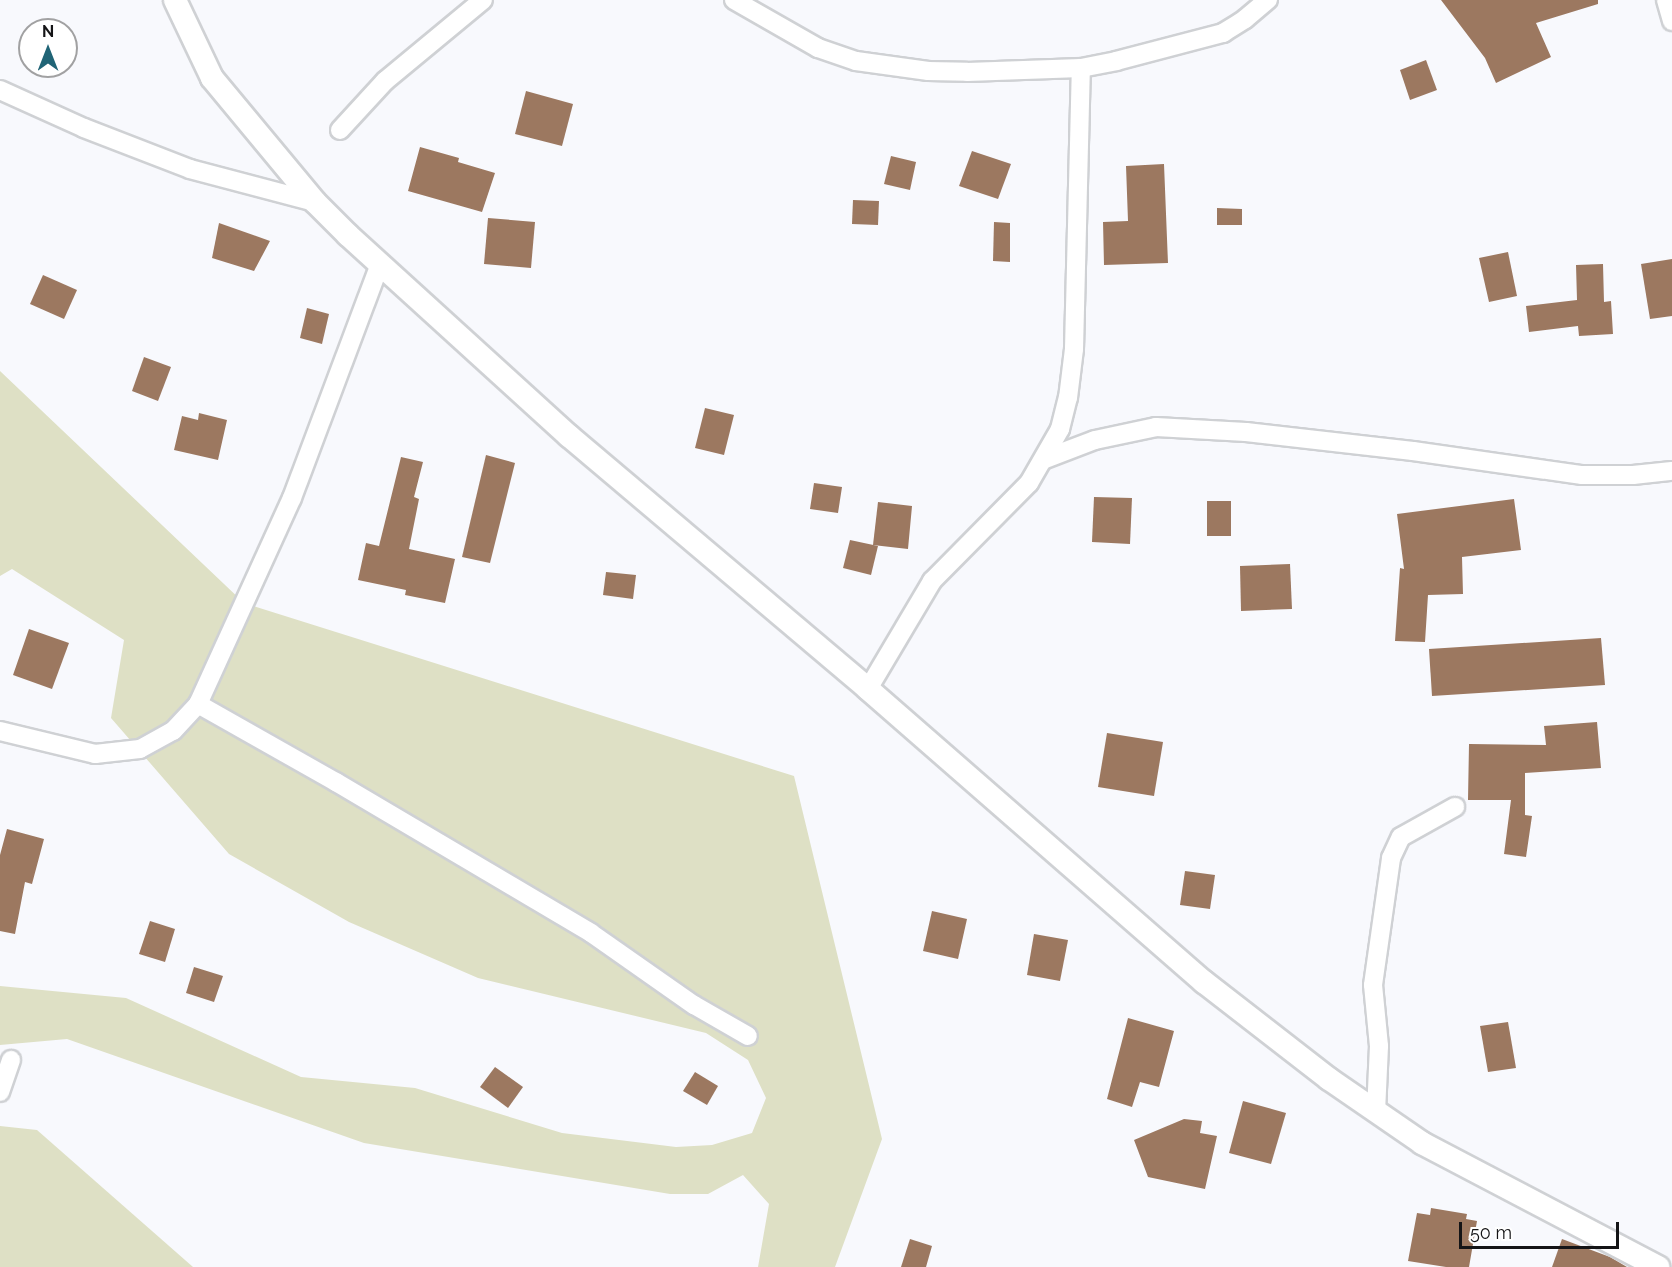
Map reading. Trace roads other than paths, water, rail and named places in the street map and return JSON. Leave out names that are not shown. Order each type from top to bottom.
[{"type":"street","points":[[175,0],[212,78],[315,202],[569,436],[868,689],[1204,982],[1376,1112],[1469,1169],[1658,1267]]},
{"type":"street","points":[[340,130],[385,81],[483,0]]},
{"type":"street","points":[[734,0],[819,48],[856,61],[888,67],[967,72],[1081,68],[1222,33],[1245,19],[1268,0]]},
{"type":"street","points":[[1666,0],[1672,21]]},
{"type":"street","points":[[868,689],[932,581],[1029,483],[1045,459],[1060,429],[1068,398],[1074,349],[1081,68]]},
{"type":"street","points":[[0,90],[84,128],[190,169],[315,202]]},
{"type":"street","points":[[0,731],[95,754],[140,749],[173,730],[198,704],[292,498],[380,264]]},
{"type":"street","points":[[1045,459],[1095,440],[1156,428],[1246,432],[1582,475],[1633,475],[1672,471]]},
{"type":"street","points":[[198,704],[336,782],[591,933],[694,1005],[748,1036]]},
{"type":"street","points":[[1376,1112],[1379,1046],[1373,985],[1391,858],[1401,837],[1455,807]]},
{"type":"street","points":[[0,1092],[11,1060]]}]
